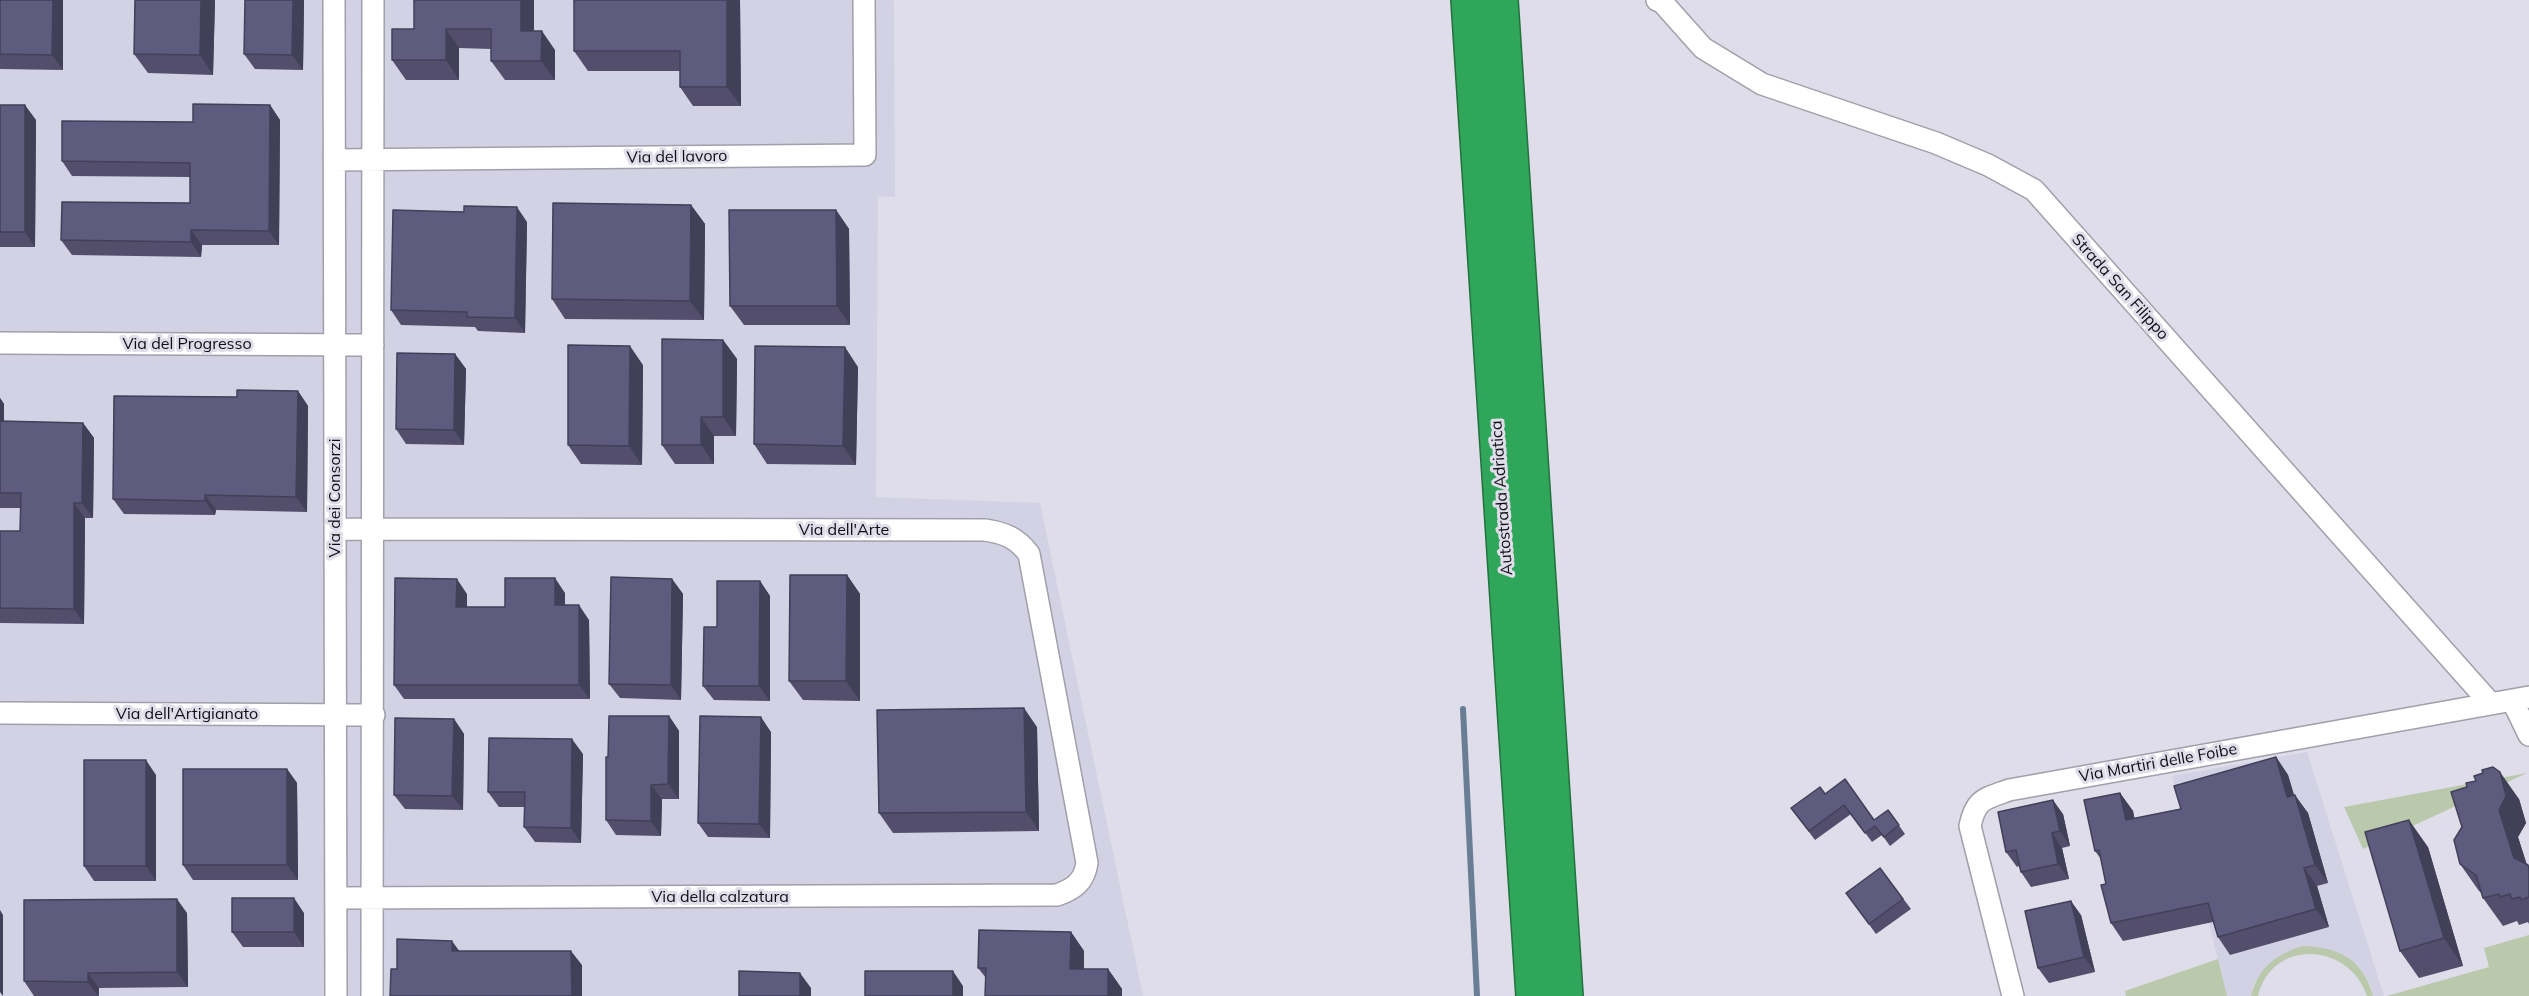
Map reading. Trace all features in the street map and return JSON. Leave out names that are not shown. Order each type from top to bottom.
[{"type":"highway","name":"Autostrada Adriatica","points":[[1468,0],[1533,996]]},
{"type":"highway","name":"Autostrada Adriatica","points":[[1501,0],[1566,996]]},
{"type":"street","name":"Via dei Consorzi","points":[[334,0],[336,996]]},
{"type":"street","points":[[372,996],[373,0]]},
{"type":"street","name":"Via del lavoro","points":[[334,160],[865,155],[864,0]]},
{"type":"street","name":"Strada San Filippo","points":[[1657,0],[1703,48],[1762,84],[1936,143],[1988,165],[2034,190],[2491,704]]},
{"type":"street","name":"Via del Progresso","points":[[0,343],[373,345]]},
{"type":"street","name":"Via dell'Arte","points":[[335,528],[985,530],[1005,533],[1021,542],[1029,554],[1087,864]]},
{"type":"street","points":[[2521,699],[2529,735]]},
{"type":"street","name":"Via Martiri delle Foibe","points":[[2013,996],[1970,826],[1973,810],[1981,801],[2009,790],[2521,699]]},
{"type":"street","name":"Via dell'Artigianato","points":[[0,713],[374,715]]},
{"type":"street","name":"Via della calzatura","points":[[336,898],[1057,896],[1079,885],[1085,875],[1087,864]]},
{"type":"shaded area","points":[[0,0],[894,0],[895,197],[878,196],[876,497],[1040,503],[1143,996],[0,996]]},
{"type":"shaded area","points":[[2307,752],[2384,996],[2373,996],[2370,983],[2359,966],[2302,946],[2254,982],[2251,996],[2227,996],[2172,776]]},
{"type":"green space","points":[[2527,773],[2363,849],[2344,807]]},
{"type":"green space","points":[[2529,935],[2529,996],[2387,996],[2489,967],[2484,948]]},
{"type":"green space","points":[[2302,946],[2327,949],[2348,957],[2363,973],[2373,996],[2367,996],[2358,978],[2344,965],[2328,957],[2311,954],[2294,956],[2278,964],[2266,977],[2258,996],[2251,996],[2258,978],[2269,964],[2276,958]]},
{"type":"green space","points":[[2218,959],[2227,996],[2126,996],[2125,991]]},
{"type":"building","points":[[0,0],[53,0],[52,55],[0,54]]},
{"type":"building","points":[[135,0],[201,0],[200,55],[134,54]]},
{"type":"building","points":[[245,0],[293,0],[292,55],[244,54]]},
{"type":"building","points":[[414,0],[521,0],[521,31],[542,31],[541,61],[491,61],[491,29],[446,29],[446,60],[392,60],[392,29],[414,29]]},
{"type":"building","points":[[574,0],[727,0],[727,87],[680,87],[680,51],[574,51]]},
{"type":"building","points":[[193,104],[270,105],[269,231],[191,230],[191,242],[61,240],[62,202],[190,203],[190,163],[62,161],[62,121],[193,122]]},
{"type":"building","points":[[0,105],[25,105],[25,232],[0,232]]},
{"type":"building","points":[[553,203],[691,205],[690,301],[552,299]]},
{"type":"building","points":[[464,206],[517,207],[515,318],[467,317],[467,312],[391,310],[393,210],[464,212]]},
{"type":"building","points":[[729,210],[836,210],[837,306],[730,306]]},
{"type":"building","points":[[662,339],[723,340],[723,417],[701,417],[701,445],[662,445]]},
{"type":"building","points":[[568,345],[630,346],[629,446],[568,445]]},
{"type":"building","points":[[755,346],[845,347],[843,446],[754,444]]},
{"type":"building","points":[[397,353],[455,354],[454,430],[396,429]]},
{"type":"building","points":[[237,390],[298,391],[296,497],[205,495],[205,501],[113,499],[114,396],[237,397]]},
{"type":"building","points":[[0,421],[83,423],[82,503],[74,503],[74,609],[0,608],[0,531],[20,531],[21,493],[0,493]]},
{"type":"building","points":[[790,575],[847,575],[846,681],[789,681]]},
{"type":"building","points":[[611,577],[672,579],[671,685],[609,684]]},
{"type":"building","points":[[395,578],[457,579],[456,607],[505,607],[505,578],[555,578],[555,605],[579,605],[579,685],[394,685]]},
{"type":"building","points":[[717,581],[760,581],[759,686],[703,686],[704,627],[717,627]]},
{"type":"building","points":[[1024,708],[1026,812],[879,813],[877,710]]},
{"type":"building","points":[[609,716],[669,716],[668,784],[651,785],[651,821],[606,820],[606,757],[608,757]]},
{"type":"building","points":[[700,716],[761,717],[759,824],[698,823]]},
{"type":"building","points":[[395,718],[454,719],[452,796],[394,795]]},
{"type":"building","points":[[489,738],[572,739],[571,828],[524,827],[525,792],[488,792]]},
{"type":"building","points":[[2276,757],[2287,797],[2295,795],[2315,865],[2304,868],[2316,909],[2218,937],[2208,903],[2111,923],[2101,885],[2106,884],[2099,850],[2095,851],[2084,800],[2120,793],[2126,820],[2181,809],[2174,786]]},
{"type":"building","points":[[84,760],[146,760],[146,866],[84,866]]},
{"type":"building","points":[[2493,767],[2500,772],[2506,796],[2499,810],[2514,858],[2528,865],[2529,869],[2529,897],[2521,900],[2520,897],[2512,899],[2510,894],[2483,898],[2476,875],[2460,864],[2454,840],[2462,827],[2451,792],[2467,787],[2466,783],[2476,781],[2474,776],[2483,773],[2482,770]]},
{"type":"building","points":[[183,769],[287,769],[287,865],[183,865]]},
{"type":"building","points":[[1845,779],[1874,820],[1888,810],[1899,825],[1884,837],[1875,826],[1865,833],[1844,805],[1809,831],[1791,808],[1820,787],[1825,794]]},
{"type":"building","points":[[2053,800],[2060,831],[2052,833],[2058,864],[2021,872],[2016,850],[2006,852],[1998,812]]},
{"type":"building","points":[[2409,820],[2444,938],[2400,951],[2365,832]]},
{"type":"building","points":[[1880,868],[1903,899],[1869,924],[1846,893]]},
{"type":"building","points":[[232,898],[294,898],[294,932],[232,932]]},
{"type":"building","points":[[177,899],[177,972],[88,973],[88,982],[24,981],[24,900]]},
{"type":"building","points":[[2071,901],[2084,957],[2038,968],[2025,911]]},
{"type":"building","points":[[979,930],[1071,932],[1070,969],[1108,969],[1108,996],[985,996],[986,968],[978,968]]},
{"type":"building","points":[[397,939],[452,941],[452,951],[571,951],[572,996],[390,996],[391,969],[397,969]]},
{"type":"building","points":[[739,971],[800,973],[800,996],[739,996]]},
{"type":"building","points":[[865,971],[953,971],[953,996],[865,996]]},
{"type":"waterway","points":[[1463,709],[1477,996]]}]
